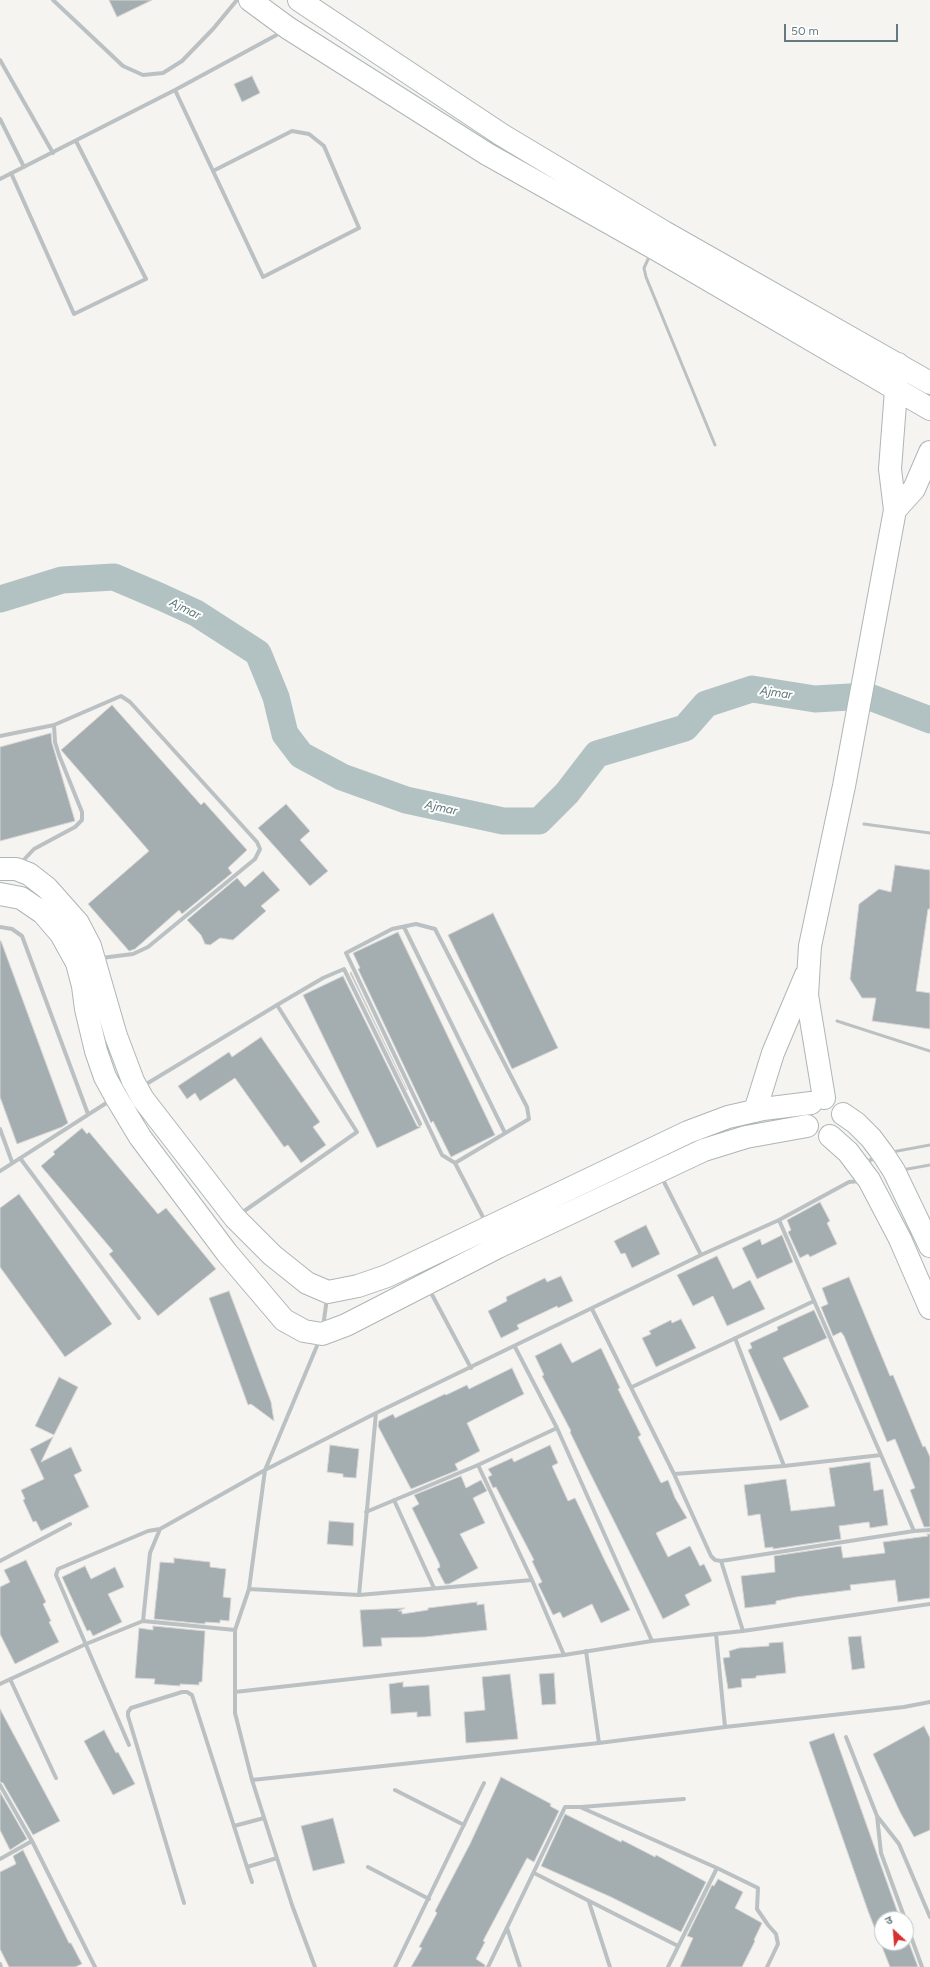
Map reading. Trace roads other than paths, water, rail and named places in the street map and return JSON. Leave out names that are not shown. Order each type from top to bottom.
[{"type":"street","points":[[53,0],[123,66],[143,75],[163,73],[182,61],[213,29],[237,0]]},
{"type":"street","points":[[250,0],[288,28],[487,154],[654,248],[895,390],[930,409]]},
{"type":"street","points":[[299,0],[502,135],[664,232],[930,383]]},
{"type":"street","points":[[0,179],[174,90],[288,28]]},
{"type":"street","points":[[0,60],[53,153]]},
{"type":"street","points":[[174,90],[263,277],[359,228],[324,146],[308,134],[292,131],[213,171]]},
{"type":"street","points":[[0,119],[24,166]]},
{"type":"street","points":[[11,173],[74,314],[146,279],[76,141]]},
{"type":"street","points":[[843,1114],[842,1126],[838,1131],[830,1136],[821,1137],[815,1135],[807,1126],[805,1114],[817,1101],[807,995],[808,969],[810,946],[844,786],[895,510],[890,469],[898,364]]},
{"type":"street","points":[[895,510],[914,488],[930,452]]},
{"type":"street","points":[[0,736],[54,725],[121,696],[130,702],[257,842],[260,849],[255,859],[148,947],[134,954],[86,961]]},
{"type":"street","points":[[54,725],[55,742],[82,812],[82,820],[75,827],[34,849],[7,882],[21,898],[43,913],[86,961],[92,984],[86,1009],[96,1051],[105,1077],[127,1093],[235,1218],[278,1260],[307,1283],[328,1292],[358,1286],[493,1237],[704,1150],[746,1137],[807,1126]]},
{"type":"street","points":[[456,1163],[529,1119],[527,1107],[435,929],[416,924],[392,929],[346,953],[442,1155],[456,1163],[493,1237]]},
{"type":"street","points":[[0,927],[12,929],[22,936],[88,1114]]},
{"type":"street","points":[[404,927],[505,1134]]},
{"type":"street","points":[[0,1171],[88,1114],[278,1006],[323,978],[344,969],[420,1124]]},
{"type":"street","points":[[755,1111],[773,1053],[793,1001],[808,969]]},
{"type":"street","points":[[235,1218],[357,1132],[278,1006]]},
{"type":"street","points":[[127,1093],[140,1137],[184,1197],[227,1253],[284,1320],[304,1331],[322,1334],[346,1325],[426,1283],[493,1237],[688,1132],[728,1117],[817,1101],[836,1102],[843,1114],[856,1123],[871,1138],[869,1172],[930,1308]]},
{"type":"street","points":[[0,1129],[12,1162]]},
{"type":"street","points":[[830,1136],[839,1142],[869,1172],[930,1246]]},
{"type":"street","points":[[20,1158],[139,1318]]},
{"type":"street","points":[[658,1170],[701,1255]]},
{"type":"street","points":[[129,1745],[58,1581],[56,1572],[148,1530],[160,1529],[265,1470],[376,1413],[515,1347],[701,1255],[779,1220],[869,1172]]},
{"type":"street","points":[[779,1220],[914,1531]]},
{"type":"street","points":[[426,1283],[471,1368]]},
{"type":"street","points":[[315,1967],[292,1905],[264,1818],[234,1713],[235,1630],[249,1589],[265,1470],[322,1334],[328,1292]]},
{"type":"street","points":[[632,1387],[814,1301]]},
{"type":"street","points":[[592,1309],[674,1474],[711,1556],[715,1560],[721,1562],[914,1531],[930,1530]]},
{"type":"street","points":[[734,1338],[784,1466]]},
{"type":"street","points":[[515,1347],[557,1428],[652,1641]]},
{"type":"street","points":[[359,1595],[376,1413]]},
{"type":"street","points":[[366,1512],[478,1465],[557,1428]]},
{"type":"street","points":[[674,1474],[784,1466],[881,1455]]},
{"type":"street","points":[[478,1465],[532,1580],[564,1655]]},
{"type":"street","points":[[394,1500],[434,1588]]},
{"type":"street","points":[[0,1561],[70,1524]]},
{"type":"street","points":[[143,1621],[150,1552],[160,1529]]},
{"type":"street","points":[[721,1562],[743,1631]]},
{"type":"street","points":[[249,1589],[359,1595],[532,1580]]},
{"type":"street","points":[[235,1692],[564,1655],[652,1641],[743,1631],[930,1604]]},
{"type":"street","points":[[0,1684],[86,1644],[143,1621],[235,1630]]},
{"type":"street","points":[[716,1634],[725,1727]]},
{"type":"street","points":[[586,1651],[599,1743]]},
{"type":"street","points":[[10,1679],[56,1778]]},
{"type":"street","points":[[184,1903],[128,1716],[128,1712],[131,1708],[182,1692],[187,1692],[192,1695],[252,1882]]},
{"type":"street","points":[[252,1780],[599,1743],[904,1707],[930,1702]]},
{"type":"street","points":[[846,1737],[877,1816],[881,1853],[902,1911]]},
{"type":"street","points":[[395,1967],[484,1783]]},
{"type":"street","points":[[0,1785],[32,1841],[95,1967]]},
{"type":"street","points":[[395,1790],[464,1825]]},
{"type":"street","points":[[488,1967],[565,1808],[684,1799]]},
{"type":"street","points":[[580,1807],[717,1868],[758,1888],[757,1909],[776,1934],[778,1944],[767,1967]]},
{"type":"street","points":[[877,1816],[899,1844],[930,1917]]},
{"type":"street","points":[[234,1826],[264,1818]]},
{"type":"street","points":[[0,1859],[32,1841]]},
{"type":"street","points":[[247,1867],[277,1858]]},
{"type":"street","points":[[368,1867],[429,1899]]},
{"type":"street","points":[[668,1967],[717,1868]]},
{"type":"street","points":[[534,1873],[678,1946]]},
{"type":"street","points":[[589,1902],[610,1967]]},
{"type":"street","points":[[506,1928],[520,1967]]},
{"type":"street","points":[[914,1945],[922,1967]]},
{"type":"lane","points":[[654,248],[644,268],[646,277],[715,445]]},
{"type":"lane","points":[[864,824],[930,833]]},
{"type":"lane","points":[[837,1021],[930,1051]]},
{"type":"lane","points":[[869,1172],[930,1145]]},
{"type":"lane","points":[[869,1172],[930,1165]]},
{"type":"waterway","name":"Ajmar","points":[[0,599],[62,580],[114,577],[161,597],[196,613],[258,653],[276,697],[285,734],[301,755],[342,777],[406,800],[503,821],[539,821],[567,793],[597,754],[685,728],[706,704],[752,689],[815,699],[867,696],[930,720]]}]
